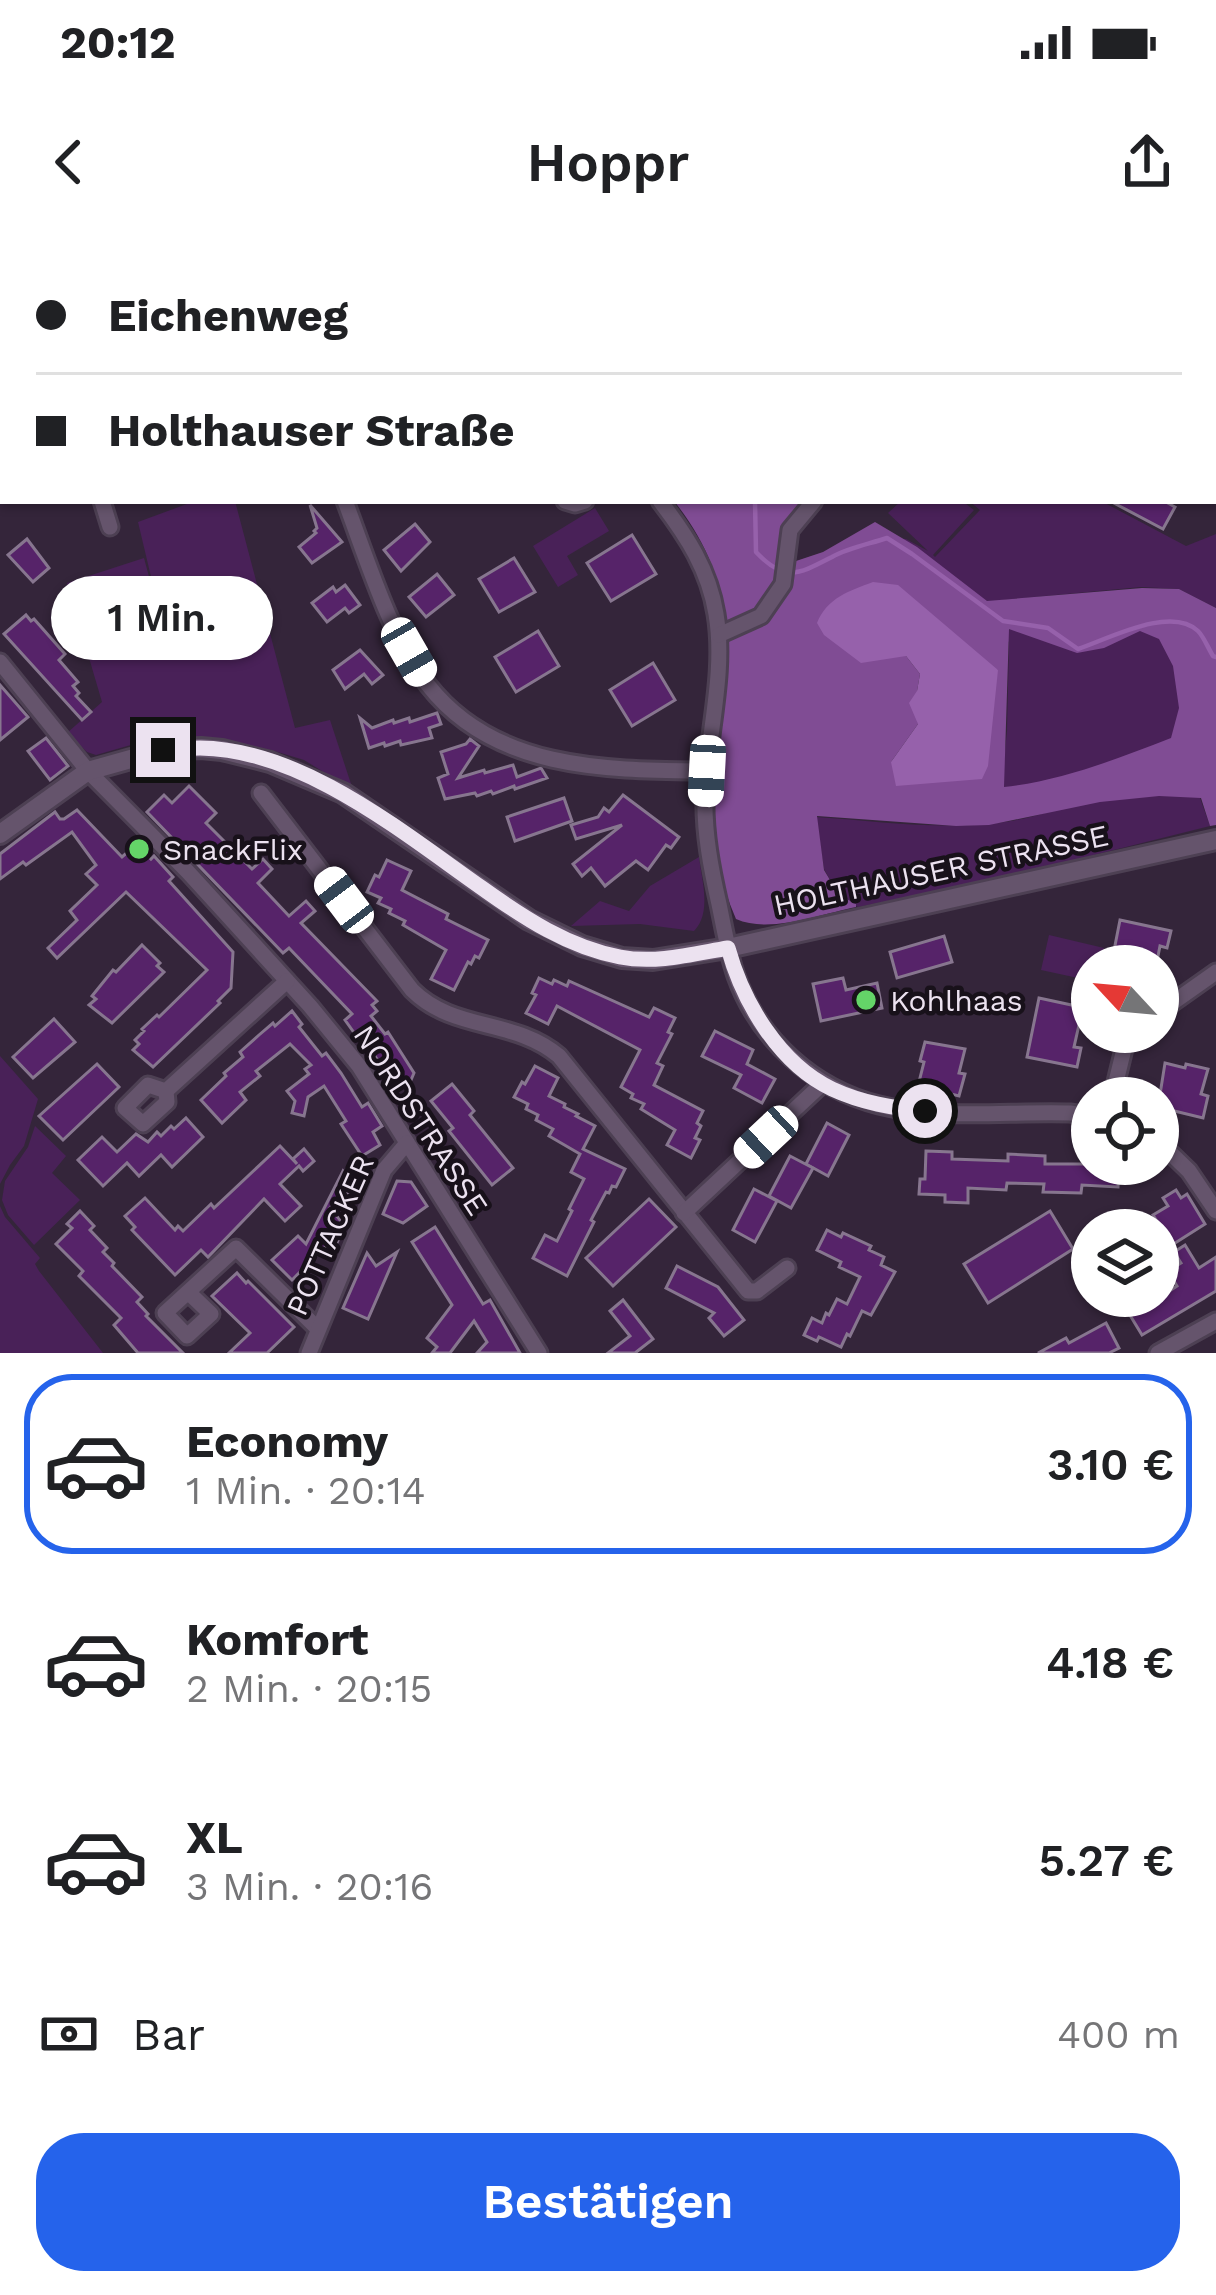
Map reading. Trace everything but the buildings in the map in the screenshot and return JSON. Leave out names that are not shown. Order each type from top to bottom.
[{"type":"street","points":[[103,504],[110,527]]},
{"type":"street","points":[[346,504],[390,620],[427,685],[466,720],[547,760],[590,768],[707,771]]},
{"type":"street","points":[[662,504],[705,571],[719,634],[705,802],[710,861],[735,975],[755,1012],[788,1056],[822,1084],[854,1097],[925,1111],[1071,1113]]},
{"type":"street","points":[[719,634],[761,616],[782,584],[790,530],[812,504]]},
{"type":"street","name":"NORDSTRASSE","points":[[0,662],[88,771],[188,872],[359,1066],[539,1353]]},
{"type":"street","name":"HOLTHAUSER STRASSE","points":[[0,834],[88,771],[163,750],[222,750],[271,762],[343,793],[529,920],[582,946],[622,958],[653,960],[728,948],[1216,840]]},
{"type":"street","points":[[261,793],[416,994],[449,1016],[513,1031],[547,1046],[574,1072],[748,1291],[757,1291],[788,1268]]},
{"type":"street","points":[[1179,998],[1216,972]]},
{"type":"street","points":[[166,1091],[287,981]]},
{"type":"street","points":[[684,1213],[822,1084]]},
{"type":"street","name":"POTTACKER","points":[[309,1353],[384,1170],[407,1143]]},
{"type":"street","points":[[1179,1162],[1216,1211]]},
{"type":"street","points":[[188,1292],[236,1248],[318,1329]]},
{"type":"street","points":[[1158,1353],[1216,1322]]},
{"type":"shaded area","points":[[187,504],[236,504],[295,728],[330,720],[353,790],[304,760],[207,737],[155,738],[96,755],[67,733],[102,702],[67,583],[144,558],[166,640],[138,522]]},
{"type":"shaded area","points":[[676,504],[808,504],[794,520],[781,583],[761,612],[727,628],[710,561]]},
{"type":"shaded area","points":[[898,504],[966,504],[974,510],[935,557],[980,510],[973,504],[1107,504],[1186,546],[1216,534],[1216,608],[1179,589],[1141,587],[1002,600],[1170,622],[1200,798],[1210,826],[1018,874],[858,907],[839,895],[824,869],[816,817],[962,825],[1048,812],[998,819],[1009,642],[887,538],[906,539],[928,551],[888,513]]},
{"type":"shaded area","points":[[595,508],[609,531],[567,556],[578,575],[558,587],[533,546]]},
{"type":"shaded area","points":[[875,522],[917,547],[987,601],[1179,589],[1216,608],[1216,825],[1210,826],[1201,798],[1159,796],[1100,802],[989,825],[817,816],[824,870],[839,895],[856,907],[779,924],[736,919],[716,854],[712,810],[727,638],[763,620],[790,563],[823,552]],"holes":[[[1009,629],[1077,653],[1104,648],[1140,631],[1159,639],[1173,666],[1179,708],[1171,738],[1068,774],[1004,787]],[[906,656],[998,670],[891,762],[918,724],[920,674]]]},
{"type":"shaded area","points":[[873,582],[898,585],[998,670],[988,766],[982,779],[896,786],[891,762],[918,724],[909,703],[920,674],[906,656],[861,663],[824,635],[817,623],[833,601]]},
{"type":"shaded area","points":[[699,857],[704,906],[694,931],[640,924],[571,926],[600,901],[629,911],[650,886]]},
{"type":"shaded area","points":[[1049,935],[1091,945],[1071,945],[1071,976],[1041,970]]},
{"type":"shaded area","points":[[0,1056],[38,1099],[24,1146],[0,1184]]},
{"type":"shaded area","points":[[35,1126],[66,1156],[52,1173],[80,1200],[34,1245],[8,1215],[2,1200],[5,1181],[28,1147]]},
{"type":"shaded area","points":[[0,1206],[40,1258],[35,1264],[39,1271],[103,1353],[0,1353]]},
{"type":"waterway","points":[[755,504],[756,552],[784,572],[801,571],[887,538],[1003,621],[1048,628],[1078,649],[1139,626],[1172,621],[1198,631],[1216,657]]},
{"type":"place","name":"SnackFlix","points":[[139,849]]},
{"type":"place","name":"Kohlhaas","points":[[866,1000]]},
{"type":"route","points":[[163,750],[222,750],[319,781],[529,920],[582,946],[622,958],[653,960],[728,948],[735,975],[755,1012],[788,1056],[811,1076],[854,1097],[925,1111]]}]
